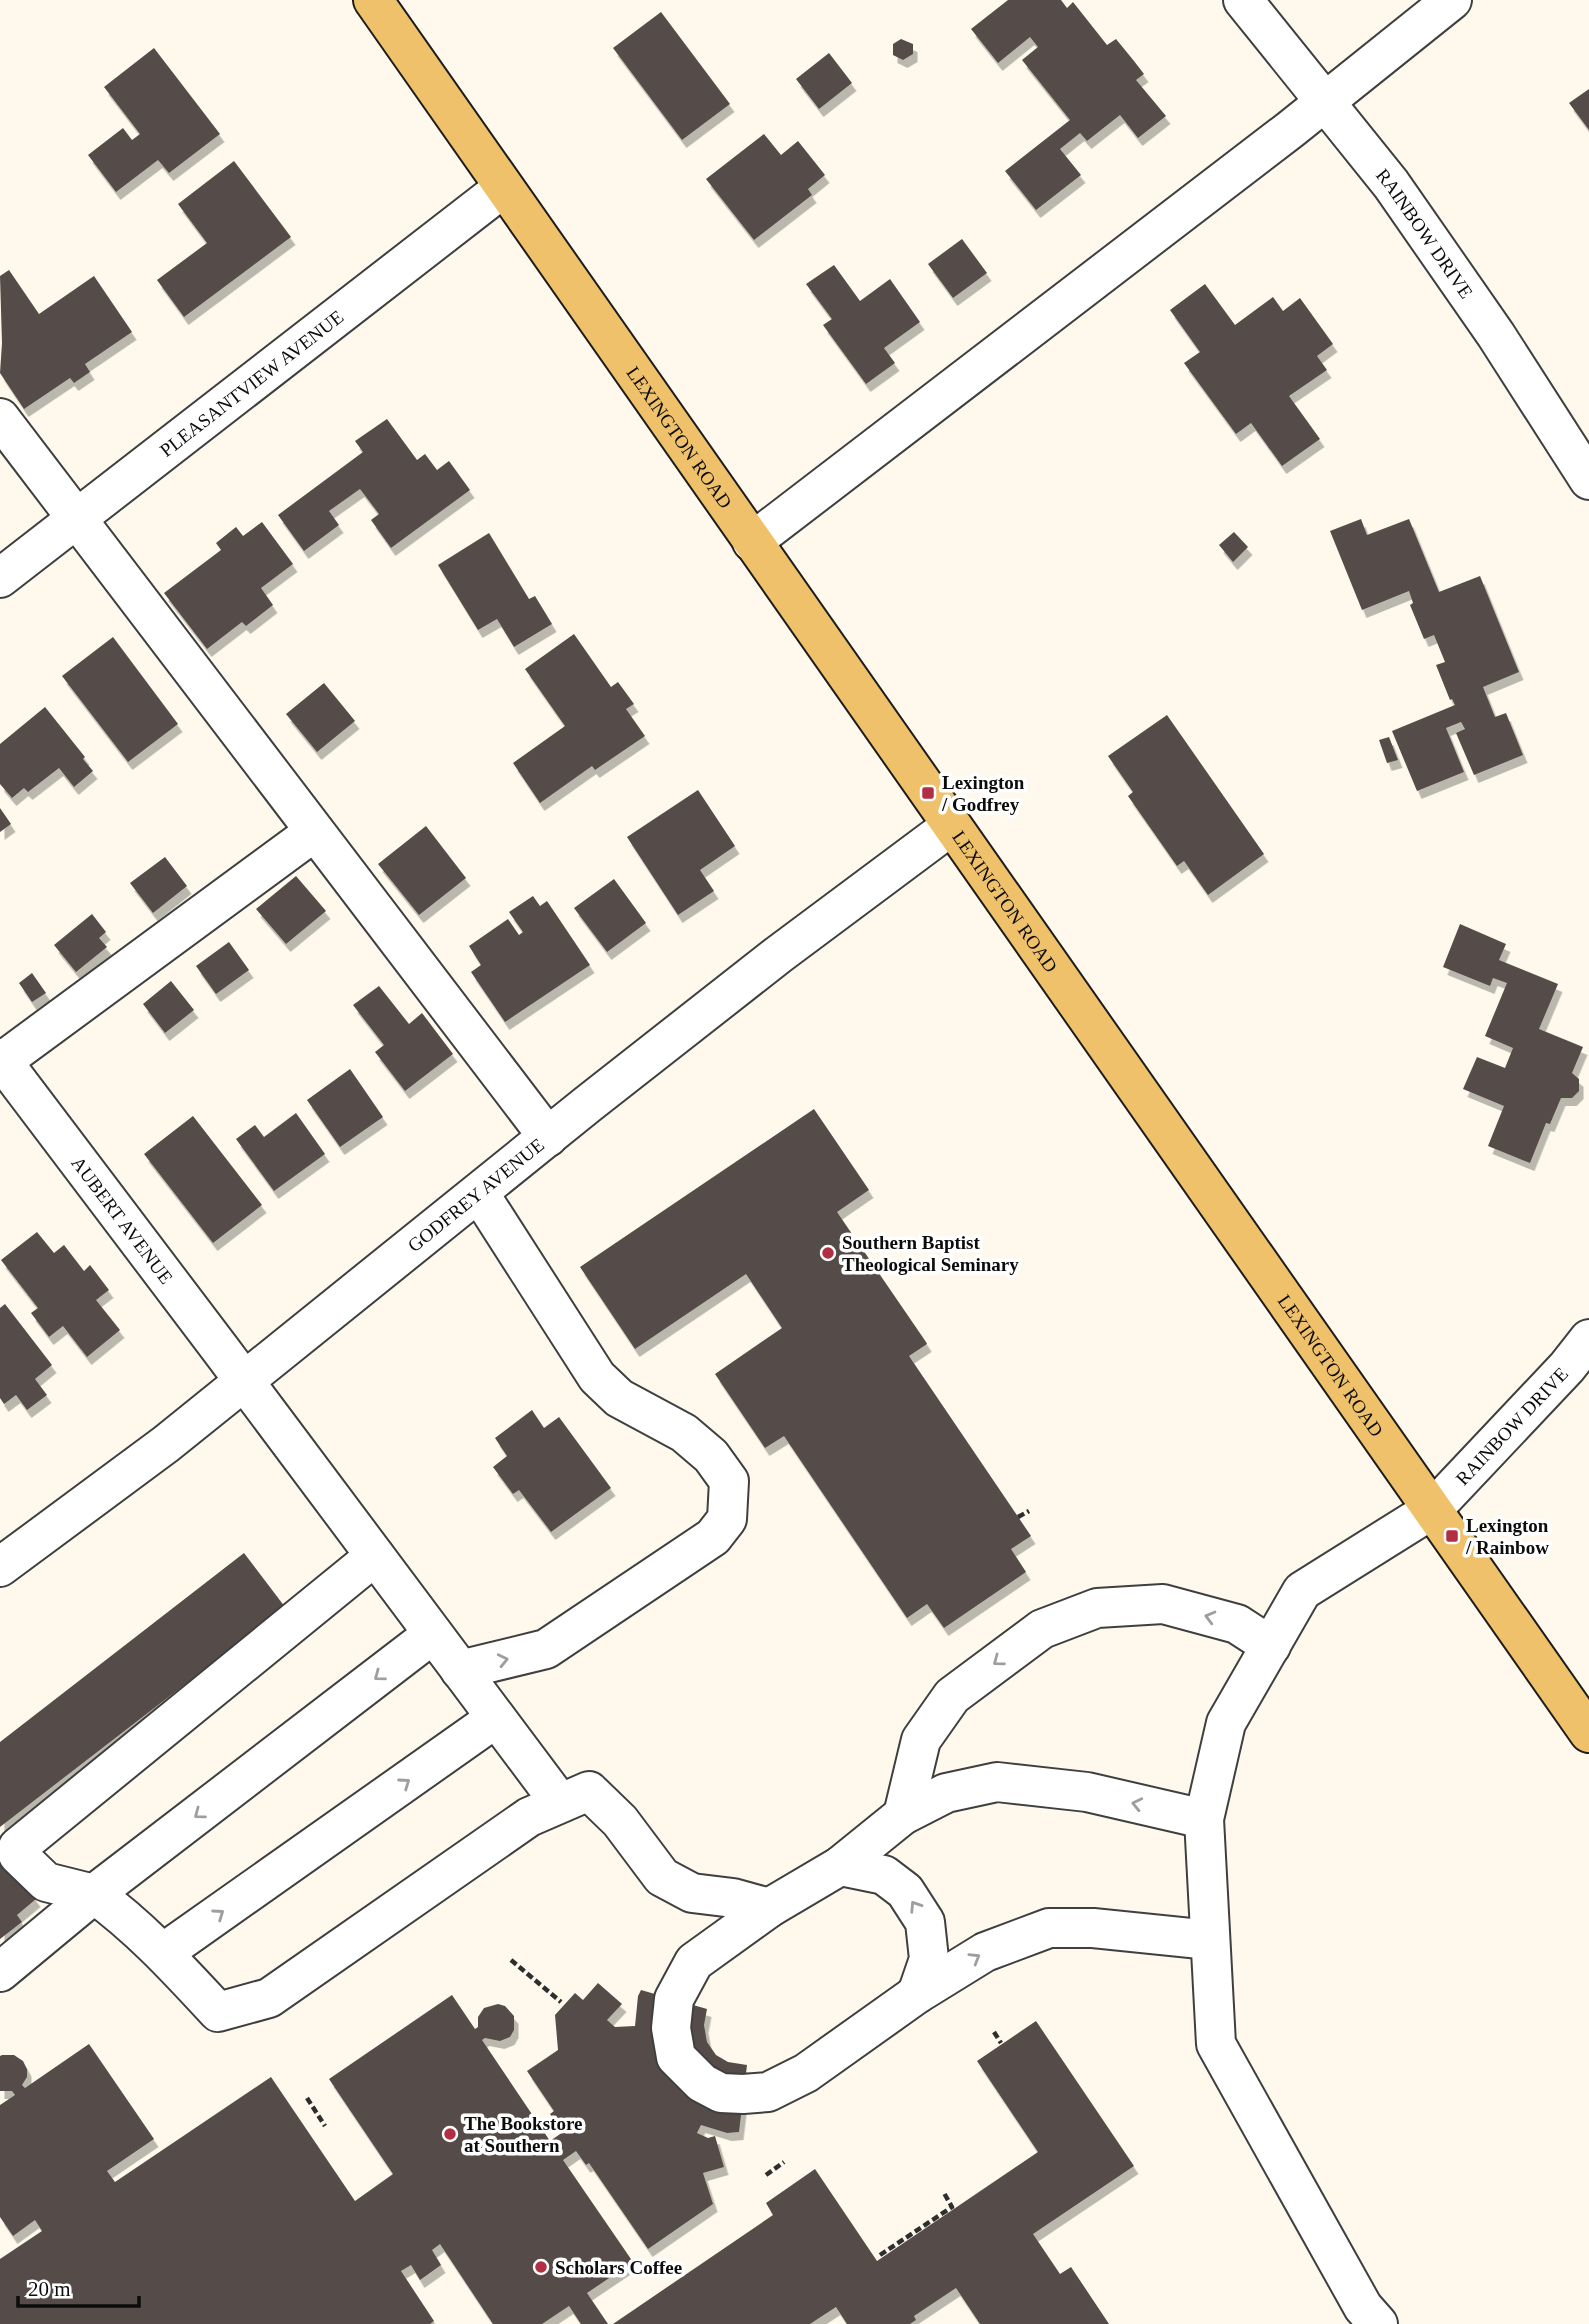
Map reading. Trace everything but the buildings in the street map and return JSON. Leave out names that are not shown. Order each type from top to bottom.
[{"type":"main road","name":"LEXINGTON ROAD","points":[[373,0],[1589,1732]]},
{"type":"street","name":"RAINBOW DRIVE","points":[[1243,0],[1406,206],[1496,335],[1589,480]]},
{"type":"street","points":[[752,542],[1325,103],[1452,0]]},
{"type":"street","name":"PLEASANTVIEW AVENUE","points":[[0,578],[503,188]]},
{"type":"street","points":[[0,418],[75,520],[548,1137]]},
{"type":"street","name":"GODFREY AVENUE","points":[[0,1567],[166,1444],[778,955],[951,826]]},
{"type":"street","points":[[1,1061],[314,832]]},
{"type":"street","name":"AUBERT AVENUE","points":[[1,1061],[245,1381],[559,1803]]},
{"type":"street","points":[[460,1670],[546,1649],[713,1537],[727,1519],[729,1481],[711,1456],[684,1433],[619,1398],[597,1377],[479,1193]]},
{"type":"street","name":"RAINBOW DRIVE","points":[[1378,2324],[1363,2307],[1216,2044],[1204,1819],[1226,1723],[1302,1591],[1433,1509],[1567,1367],[1589,1339]]},
{"type":"street","points":[[375,1556],[18,1847],[18,1855],[46,1882],[94,1894],[123,1915],[218,2012],[269,1998],[528,1817],[589,1791],[620,1821],[662,1877],[692,1893],[733,1898],[769,1908]]},
{"type":"street","points":[[903,1815],[921,1740],[952,1696],[1042,1629],[1097,1608],[1163,1604],[1237,1624],[1270,1646]]},
{"type":"street","points":[[0,1972],[94,1894],[433,1634]]},
{"type":"street","points":[[163,1953],[496,1718]]},
{"type":"street","points":[[1204,1819],[1087,1793],[997,1782],[946,1793],[903,1815],[840,1867],[769,1908],[694,1962],[674,1999],[671,2028],[676,2057],[702,2083],[721,2093],[768,2092],[806,2073],[917,1994],[985,1952],[1049,1928],[1093,1928],[1210,1940]]},
{"type":"street","points":[[840,1867],[884,1875],[905,1891],[925,1922],[929,1959],[917,1994]]},
{"type":"path","points":[[1018,1517],[1028,1511]]},
{"type":"path","points":[[511,1960],[561,2001]]},
{"type":"path","points":[[994,2032],[1001,2043]]},
{"type":"path","points":[[307,2098],[325,2126]]},
{"type":"path","points":[[766,2175],[784,2162]]},
{"type":"path","points":[[880,2255],[952,2207],[944,2193]]},
{"type":"place","name":"Lexington / Godfrey","points":[[928,793]]},
{"type":"place","name":"Southern Baptist Theological Seminary","points":[[828,1253]]},
{"type":"place","name":"Lexington / Rainbow","points":[[1452,1536]]},
{"type":"place","name":"The Bookstore at Southern","points":[[450,2134]]},
{"type":"place","name":"Scholars Coffee","points":[[541,2267]]}]
